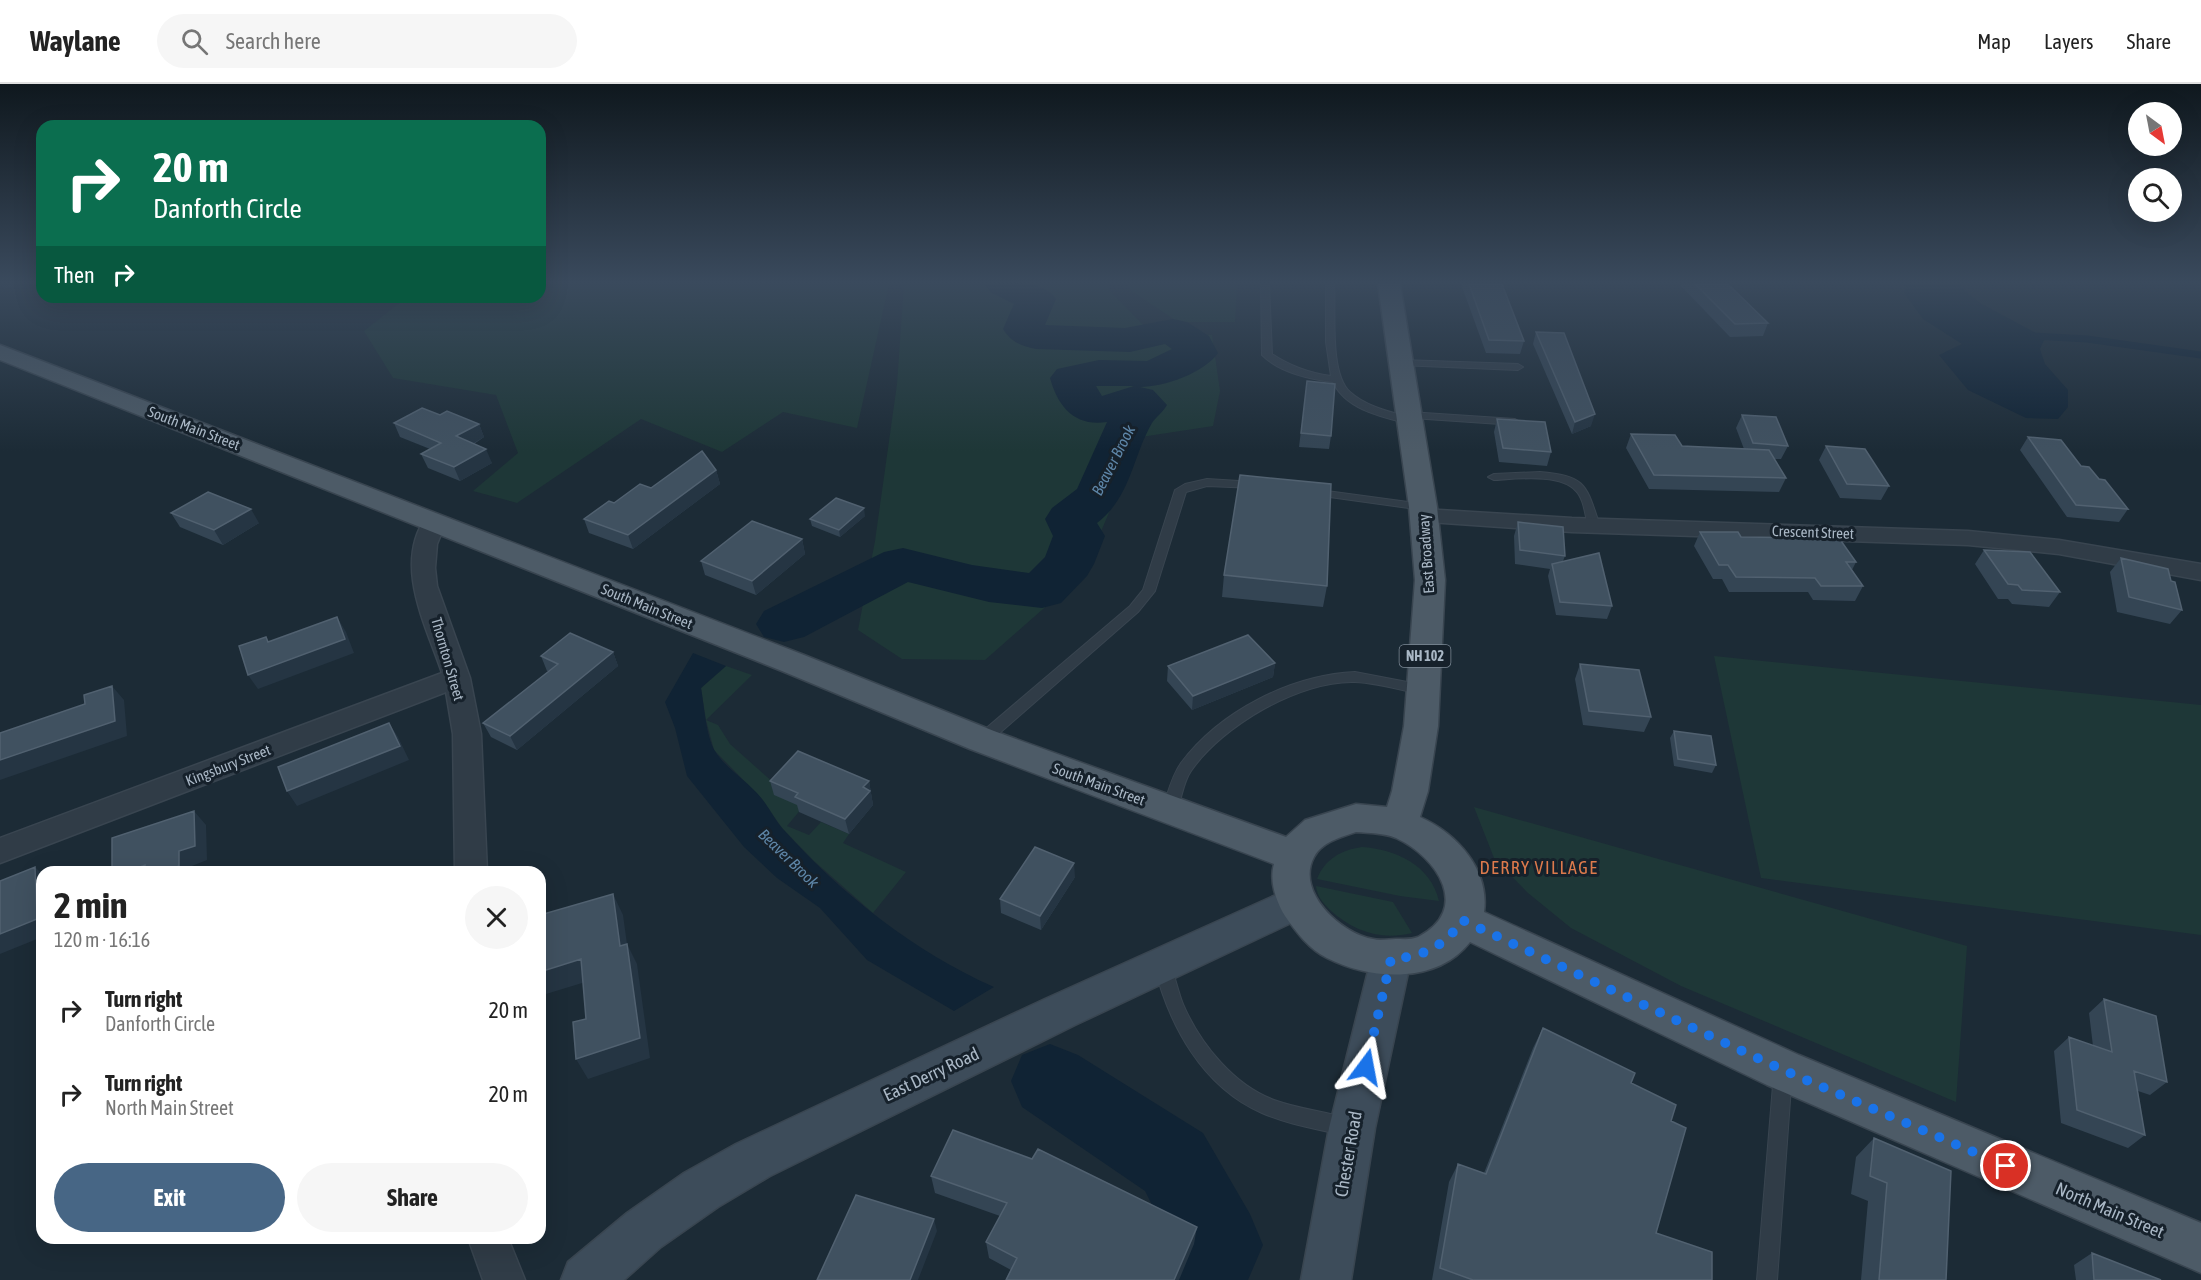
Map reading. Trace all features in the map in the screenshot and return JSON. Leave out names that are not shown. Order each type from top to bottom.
[{"type":"main road","name":"East Broadway","points":[[1398,340],[1423,512],[1430,580],[1417,758],[1410,791],[1399,824]]},
{"type":"main road","name":"South Main Street","points":[[0,352],[982,740],[1294,856]]},
{"type":"main road","points":[[1370,818],[1399,824],[1433,842],[1451,859],[1462,880],[1466,900],[1462,920],[1454,933],[1433,949],[1415,956],[1391,959],[1361,954],[1333,942],[1311,924],[1296,903],[1291,880],[1294,856],[1308,837],[1329,824],[1342,820],[1370,818]]},
{"type":"main road","name":"North Main Street","points":[[1462,920],[1783,1070],[2201,1248]]},
{"type":"street","name":"Crescent Street","points":[[1423,512],[1594,526],[1894,535],[2012,542],[2081,551],[2201,572]]},
{"type":"street","name":"Thornton Street","points":[[434,522],[425,544],[423,568],[425,586],[457,678],[467,734],[471,866]]},
{"type":"street","name":"Kingsbury Street","points":[[0,851],[457,678]]},
{"type":"street","name":"East Derry Road","points":[[586,1280],[644,1230],[701,1190],[753,1160],[810,1131],[1296,903]]},
{"type":"street","name":"Chester Road","points":[[1326,1280],[1352,1128],[1391,959]]},
{"type":"street","points":[[490,1244],[504,1280]]},
{"type":"lane","points":[[1266,340],[1266,355],[1284,368],[1306,375],[1337,380]]},
{"type":"lane","points":[[1332,340],[1334,375],[1344,392],[1372,410],[1409,418],[1530,423]]},
{"type":"lane","points":[[1402,363],[1518,367]]},
{"type":"lane","points":[[1494,477],[1543,476],[1573,483],[1581,490],[1594,526]]},
{"type":"lane","points":[[982,740],[1134,609],[1149,591],[1181,490],[1191,484],[1209,482],[1264,486]]},
{"type":"lane","points":[[1298,490],[1423,512]]},
{"type":"lane","points":[[1170,810],[1184,769],[1217,734],[1252,709],[1308,683],[1353,677],[1423,690]]},
{"type":"lane","points":[[1162,965],[1167,989],[1179,1017],[1202,1052],[1228,1081],[1258,1102],[1291,1113],[1352,1128]]},
{"type":"lane","points":[[1767,1280],[1783,1070]]},
{"type":"green space","points":[[369,340],[877,340],[857,428],[783,412],[722,452],[641,419],[517,503],[473,491],[518,453],[496,395],[393,378]]},
{"type":"green space","points":[[900,340],[1213,340],[1220,391],[1213,426],[1141,437],[1083,574],[985,660],[902,659],[858,630],[875,541],[897,384]]},
{"type":"green space","points":[[1714,656],[2201,705],[2201,935],[1761,878]]},
{"type":"green space","points":[[726,666],[752,675],[706,720],[701,688]]},
{"type":"green space","points":[[706,720],[718,725],[730,744],[802,808],[787,826],[809,835],[821,822],[849,834],[843,843],[906,872],[873,913],[814,861],[782,828],[762,799],[714,750]]},
{"type":"green space","points":[[1474,807],[1967,946],[1956,1102],[1681,986],[1571,928],[1528,893],[1494,858]]},
{"type":"green space","points":[[1362,847],[1387,851],[1410,861],[1428,878],[1435,888],[1439,901],[1400,896],[1317,879],[1329,861],[1347,850]]},
{"type":"green space","points":[[1316,886],[1393,902],[1412,933],[1389,936],[1358,929],[1330,910],[1321,899]]},
{"type":"water","points":[[1955,340],[2044,340],[2040,349],[2045,364],[2068,390],[2068,407],[2058,419],[2026,418],[1968,390],[1939,355],[1962,344]]},
{"type":"water","points":[[693,653],[726,666],[701,688],[707,729],[715,751],[725,764],[757,793],[783,829],[829,876],[881,919],[936,957],[994,987],[954,1011],[867,960],[820,908],[777,878],[744,847],[687,776],[675,728],[665,702]]},
{"type":"building","points":[[1489,340],[1524,340],[1524,341]]},
{"type":"building","points":[[1539,340],[1567,340],[1595,414],[1575,422]]},
{"type":"building","points":[[1307,381],[1335,384],[1331,436],[1301,433]]},
{"type":"building","points":[[422,408],[440,415],[447,411],[479,424],[456,436],[486,449],[454,467],[421,454],[441,443],[394,423]]},
{"type":"building","points":[[1742,415],[1776,417],[1788,446],[1753,443]]},
{"type":"building","points":[[1497,419],[1545,422],[1551,452],[1503,448]]},
{"type":"building","points":[[1631,434],[1675,435],[1682,446],[1769,450],[1786,478],[1654,475]]},
{"type":"building","points":[[2028,437],[2061,440],[2081,466],[2089,467],[2099,479],[2105,480],[2128,509],[2076,505]]},
{"type":"building","points":[[1826,446],[1865,449],[1889,486],[1847,484]]},
{"type":"building","points":[[702,451],[716,470],[628,535],[584,519],[609,501],[614,503],[640,484],[651,488]]},
{"type":"building","points":[[1240,475],[1331,484],[1327,586],[1224,575]]},
{"type":"building","points":[[208,492],[251,509],[214,530],[171,513]]},
{"type":"building","points":[[836,498],[864,508],[839,530],[810,519]]},
{"type":"building","points":[[752,521],[802,539],[752,581],[701,561]]},
{"type":"building","points":[[1518,522],[1563,527],[1565,556],[1520,550]]},
{"type":"building","points":[[1700,532],[1738,532],[1741,537],[1839,538],[1856,562],[1846,562],[1863,586],[1821,586],[1815,578],[1736,577],[1728,565],[1719,565]]},
{"type":"building","points":[[1984,550],[2030,552],[2060,592],[2022,590],[2018,585],[2008,584]]},
{"type":"building","points":[[1599,553],[1612,606],[1560,602],[1552,564]]},
{"type":"building","points":[[2121,558],[2168,569],[2171,581],[2175,582],[2182,610],[2129,597]]},
{"type":"building","points":[[337,617],[345,639],[248,675],[239,646],[266,637],[268,642]]},
{"type":"building","points":[[570,633],[613,652],[510,736],[483,723],[558,664],[541,656]]},
{"type":"building","points":[[1248,635],[1275,663],[1193,696],[1168,666]]},
{"type":"building","points":[[1580,664],[1639,670],[1651,717],[1589,711]]},
{"type":"building","points":[[112,686],[115,721],[0,760],[0,733],[85,704],[84,695]]},
{"type":"building","points":[[389,723],[400,746],[287,791],[278,767]]},
{"type":"building","points":[[1674,731],[1711,736],[1716,765],[1678,759]]},
{"type":"building","points":[[798,751],[869,781],[863,787],[870,791],[845,819],[795,797],[798,793],[770,781]]},
{"type":"building","points":[[194,811],[195,846],[179,851],[179,866],[112,866],[112,838]]},
{"type":"building","points":[[1035,847],[1074,863],[1040,916],[1000,899]]},
{"type":"building","points":[[35,867],[36,919],[0,934],[0,881]]},
{"type":"building","points":[[613,894],[620,946],[627,944],[640,1038],[576,1059],[573,1022],[586,1019],[581,959],[546,970],[546,913]]},
{"type":"building","points":[[2104,999],[2156,1016],[2167,1082],[2134,1071],[2145,1135],[2077,1110],[2069,1037],[2112,1052]]},
{"type":"building","points":[[1543,1028],[1635,1073],[1631,1083],[1676,1105],[1671,1121],[1686,1128],[1656,1233],[1712,1252],[1712,1280],[1473,1280],[1440,1268],[1458,1164],[1486,1174]]},
{"type":"building","points":[[953,1130],[1032,1159],[1038,1149],[1197,1227],[1174,1280],[1006,1280],[1017,1258],[986,1242],[1007,1203],[931,1176]]},
{"type":"building","points":[[1874,1138],[1951,1171],[1946,1280],[1879,1280],[1887,1183],[1870,1176]]},
{"type":"building","points":[[856,1195],[934,1219],[910,1280],[817,1280]]},
{"type":"building","points":[[2092,1253],[2161,1280],[2094,1280]]},
{"type":"waterway","name":"Beaver Brook","points":[[1124,340],[1130,340]]},
{"type":"waterway","name":"Beaver Brook","points":[[784,624],[903,564],[989,585],[1042,591],[1068,564],[1079,536],[1070,519],[1098,495],[1130,421],[1145,405],[1137,399],[1105,409],[1088,408],[1076,392],[1072,378],[1099,373],[1154,374],[1197,353],[1194,345],[1186,340]]},
{"type":"waterway","points":[[2093,340],[2201,355]]},
{"type":"waterway","name":"Beaver Brook","points":[[1050,1081],[1174,1162],[1219,1245],[1202,1280]]},
{"type":"district","name":"DERRY VILLAGE","points":[[1539,867]]},
{"type":"route","points":[[1366,1067],[1391,959],[1415,956],[1433,949],[1454,933],[1462,920],[1783,1070],[2006,1166]]}]
